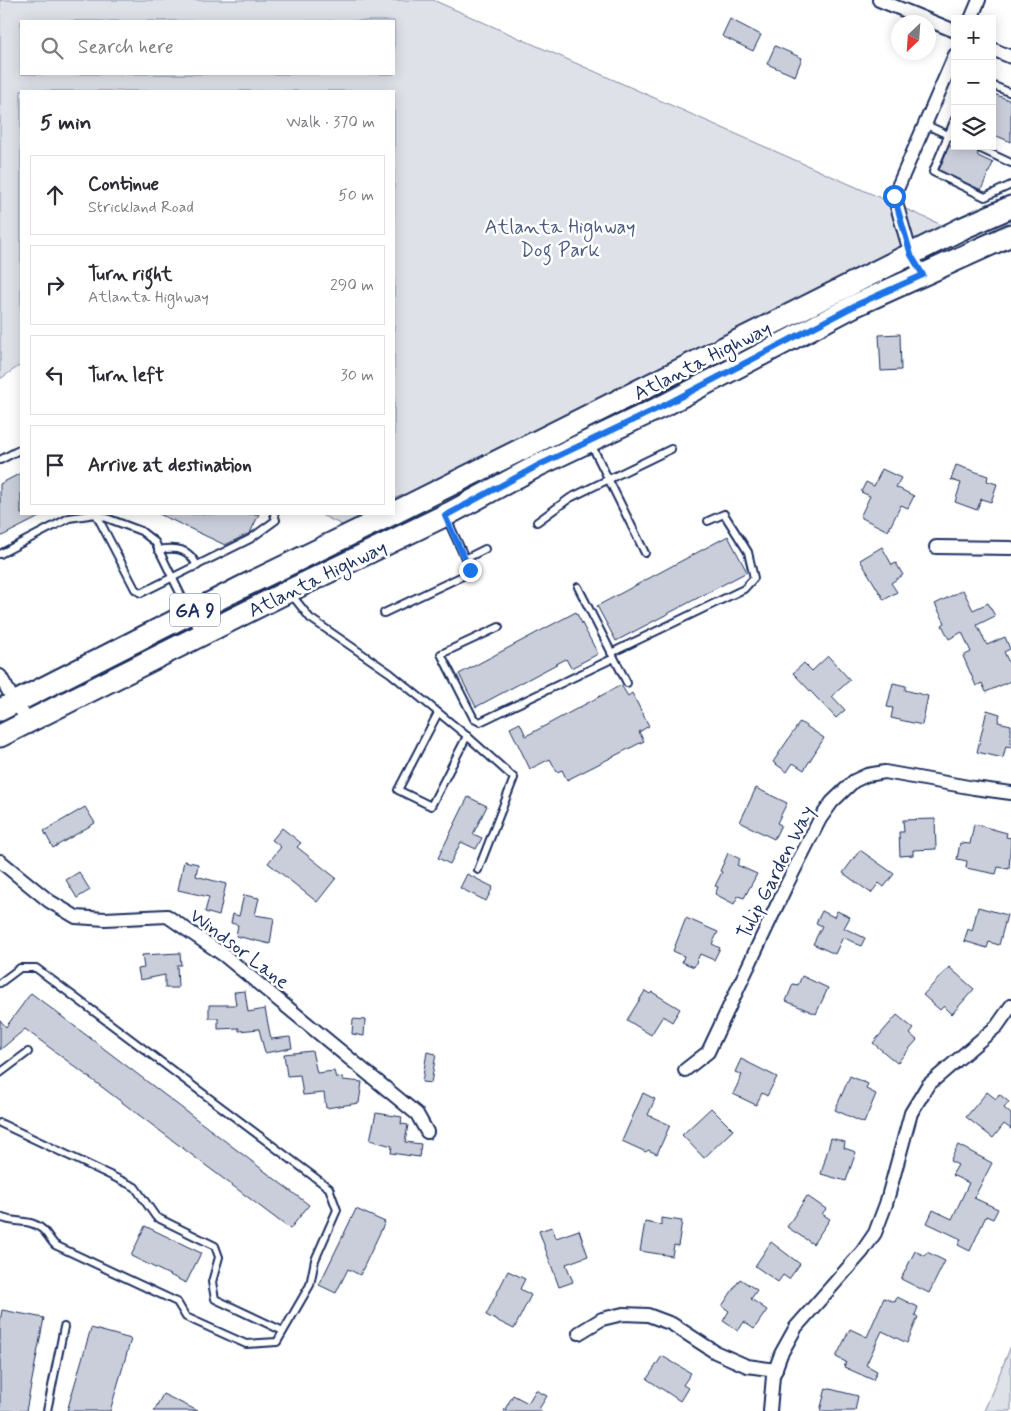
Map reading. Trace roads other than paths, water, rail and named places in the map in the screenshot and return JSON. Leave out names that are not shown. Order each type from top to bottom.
[{"type":"main road","name":"Atlanta Highway","points":[[395,512],[963,228],[1011,207]]},
{"type":"main road","name":"Atlanta Highway","points":[[0,736],[289,591],[445,516],[590,441],[663,406],[856,305],[1011,236]]},
{"type":"main road","name":"Atlanta Highway","points":[[8,706],[389,515]]},
{"type":"street","points":[[879,0],[951,29]]},
{"type":"street","points":[[973,15],[979,0]]},
{"type":"street","points":[[996,50],[1011,58]]},
{"type":"street","points":[[923,275],[911,255],[894,196],[953,60]]},
{"type":"street","points":[[936,547],[1011,547],[1011,556]]},
{"type":"street","points":[[0,676],[8,706],[30,722]]},
{"type":"street","name":"Tulip Garden Way","points":[[685,1070],[708,1052],[787,884],[820,819],[832,802],[854,781],[867,775],[885,772],[1011,793]]},
{"type":"street","name":"Windsor Lane","points":[[0,861],[49,901],[76,917],[105,919],[166,916],[225,956],[417,1114],[427,1132]]},
{"type":"street","points":[[770,1411],[776,1370],[781,1354],[796,1327],[862,1252],[875,1233],[886,1204],[911,1113],[928,1085],[997,1026],[1011,1006]]},
{"type":"street","points":[[579,1333],[602,1319],[623,1314],[648,1315],[672,1324],[715,1352],[739,1363],[776,1370]]},
{"type":"lane","points":[[996,87],[1011,93]]},
{"type":"lane","points":[[924,124],[951,136]]},
{"type":"lane","points":[[951,126],[933,172],[985,197],[1011,185]]},
{"type":"lane","points":[[983,150],[1011,163]]},
{"type":"lane","points":[[590,441],[645,553]]},
{"type":"lane","points":[[537,522],[570,498],[670,449]]},
{"type":"lane","points":[[0,460],[20,450]]},
{"type":"lane","points":[[499,627],[444,650],[441,654],[474,719],[480,722],[744,589],[754,578],[748,552],[724,514],[708,521]]},
{"type":"lane","points":[[0,554],[70,518],[90,515]]},
{"type":"lane","points":[[97,515],[138,592],[141,593],[250,538],[276,520],[274,515]]},
{"type":"lane","points":[[99,515],[141,531],[155,542],[200,635]]},
{"type":"lane","points":[[384,613],[471,570],[445,516]]},
{"type":"lane","points":[[158,550],[175,547],[193,556],[197,566]]},
{"type":"lane","points":[[465,560],[485,549]]},
{"type":"lane","points":[[578,587],[627,683]]},
{"type":"lane","points":[[289,591],[302,611],[310,618],[390,673],[467,736],[514,778],[478,870]]},
{"type":"lane","points":[[438,713],[398,790],[431,806],[467,736]]},
{"type":"lane","points":[[0,983],[20,968],[36,968],[329,1188],[338,1210],[315,1260],[310,1286],[277,1342],[246,1344],[186,1317],[176,1302],[55,1245],[45,1230],[37,1224],[27,1221],[7,1221],[0,1217]]},
{"type":"lane","points":[[0,1073],[28,1052]]},
{"type":"lane","points":[[0,1123],[135,1187],[156,1217],[215,1246],[219,1257],[212,1282],[215,1299],[283,1331]]},
{"type":"lane","points":[[46,1411],[64,1327]]},
{"type":"park label","name":"Atlanta Highway Dog Park","points":[[560,238]]}]
